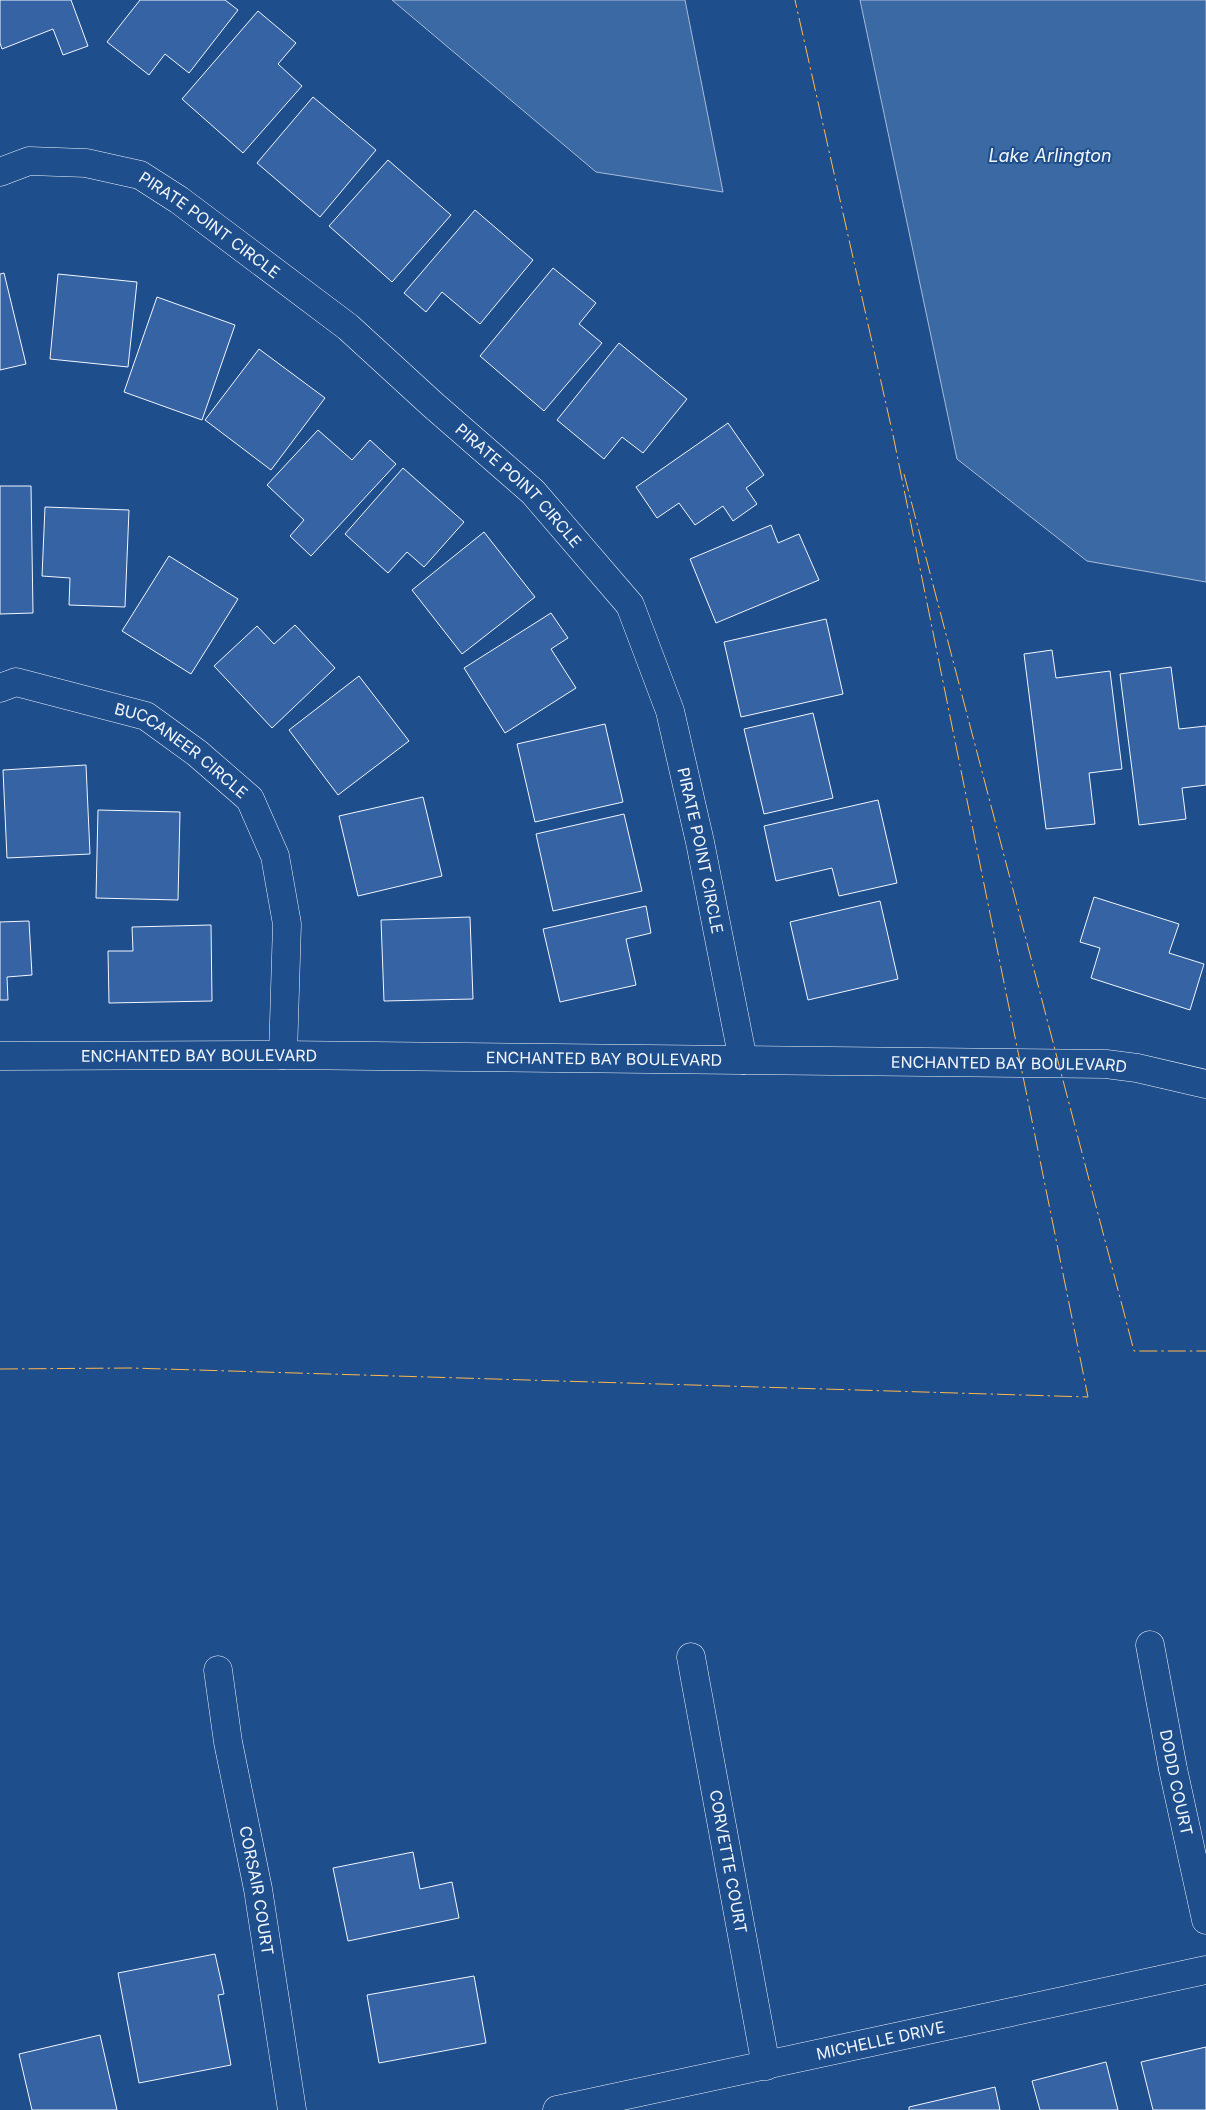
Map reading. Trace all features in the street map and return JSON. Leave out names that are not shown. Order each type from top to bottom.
[{"type":"street","name":"PIRATE POINT CIRCLE","points":[[0,172],[16,164],[29,161],[86,163],[140,175],[179,200],[348,327],[533,492],[630,605],[670,711],[700,842],[743,1060]]},
{"type":"street","name":"BUCCANEER CIRCLE","points":[[0,688],[16,682],[146,716],[197,753],[250,799],[275,856],[286,924],[283,1055]]},
{"type":"street","name":"ENCHANTED BAY BOULEVARD","points":[[0,1056],[283,1055],[1106,1064],[1138,1068],[1206,1084]]},
{"type":"street","name":"DODD COURT","points":[[1150,1645],[1172,1769],[1206,1920]]},
{"type":"street","name":"CORVETTE COURT","points":[[691,1657],[766,2066]]},
{"type":"street","name":"CORSAIR COURT","points":[[218,1670],[228,1742],[258,1889],[292,2110]]},
{"type":"street","name":"MICHELLE DRIVE","points":[[557,2110],[1206,1970]]},
{"type":"water","points":[[392,0],[685,0],[723,192],[596,172]]},
{"type":"water","name":"Lake Arlington","points":[[860,0],[1206,0],[1206,582],[1087,561],[957,459]]},
{"type":"building","points":[[0,0],[71,0],[88,46],[63,55],[53,29],[2,49],[0,43]]},
{"type":"building","points":[[140,0],[225,0],[238,10],[189,73],[165,54],[149,75],[107,42]]},
{"type":"building","points":[[258,11],[296,43],[278,64],[302,86],[243,153],[182,99]]},
{"type":"building","points":[[313,97],[376,150],[320,217],[257,163]]},
{"type":"building","points":[[388,160],[451,215],[392,282],[329,226]]},
{"type":"building","points":[[475,210],[533,260],[480,324],[442,292],[426,312],[404,293]]},
{"type":"building","points":[[553,268],[596,303],[579,324],[602,343],[544,411],[480,356]]},
{"type":"building","points":[[4,273],[26,364],[0,370],[0,274]]},
{"type":"building","points":[[58,274],[137,282],[128,367],[50,359]]},
{"type":"building","points":[[157,297],[235,325],[202,420],[124,392]]},
{"type":"building","points":[[619,343],[687,399],[643,453],[622,437],[604,459],[557,420]]},
{"type":"building","points":[[259,349],[325,398],[271,470],[205,420]]},
{"type":"building","points":[[728,423],[764,475],[746,488],[757,504],[733,521],[723,506],[695,525],[679,503],[657,518],[636,487]]},
{"type":"building","points":[[318,430],[352,460],[370,440],[396,464],[311,556],[290,536],[304,520],[267,485]]},
{"type":"building","points":[[403,468],[464,522],[424,567],[407,552],[388,573],[345,534]]},
{"type":"building","points":[[0,486],[31,486],[33,613],[0,614]]},
{"type":"building","points":[[45,507],[129,510],[125,607],[69,605],[70,578],[42,576]]},
{"type":"building","points":[[771,525],[778,543],[799,534],[819,580],[716,623],[690,559]]},
{"type":"building","points":[[484,532],[535,597],[462,654],[412,590]]},
{"type":"building","points":[[169,556],[238,599],[191,674],[122,631]]},
{"type":"building","points":[[551,613],[568,638],[551,649],[576,688],[505,733],[464,668]]},
{"type":"building","points":[[826,619],[843,694],[741,717],[724,642]]},
{"type":"building","points":[[295,625],[335,668],[272,728],[214,666],[257,626],[274,644]]},
{"type":"building","points":[[1052,650],[1056,678],[1110,671],[1122,769],[1089,773],[1095,824],[1046,829],[1024,654]]},
{"type":"building","points":[[1171,667],[1179,729],[1206,726],[1206,785],[1182,788],[1186,819],[1139,825],[1120,674]]},
{"type":"building","points":[[359,676],[409,741],[338,795],[289,730]]},
{"type":"building","points":[[813,713],[833,798],[764,814],[744,729]]},
{"type":"building","points":[[605,724],[623,802],[535,822],[517,744]]},
{"type":"building","points":[[86,765],[90,854],[7,858],[3,770]]},
{"type":"building","points":[[423,797],[442,876],[358,896],[339,816]]},
{"type":"building","points":[[878,800],[897,883],[839,896],[832,868],[776,881],[764,826]]},
{"type":"building","points":[[98,810],[180,812],[178,900],[96,898]]},
{"type":"building","points":[[624,814],[642,891],[553,911],[536,834]]},
{"type":"building","points":[[1094,897],[1179,924],[1169,953],[1204,964],[1190,1010],[1091,978],[1100,948],[1080,942]]},
{"type":"building","points":[[880,901],[898,979],[808,1000],[790,922]]},
{"type":"building","points":[[646,906],[651,933],[626,939],[636,985],[560,1002],[543,929]]},
{"type":"building","points":[[470,917],[473,999],[384,1001],[381,920]]},
{"type":"building","points":[[29,921],[32,975],[7,977],[8,1000],[0,1000],[0,922]]},
{"type":"building","points":[[211,925],[212,1001],[109,1003],[108,951],[133,951],[132,927]]},
{"type":"building","points":[[413,1852],[420,1889],[452,1882],[459,1918],[348,1941],[333,1868]]},
{"type":"building","points":[[215,1954],[224,1994],[218,1995],[231,2065],[139,2083],[118,1973]]},
{"type":"building","points":[[474,1976],[486,2043],[379,2063],[367,1995]]},
{"type":"building","points":[[100,2035],[117,2110],[32,2110],[19,2054]]},
{"type":"building","points":[[1206,2047],[1206,2110],[1153,2110],[1141,2062]]},
{"type":"building","points":[[1106,2062],[1118,2110],[1040,2110],[1032,2081]]},
{"type":"building","points":[[995,2087],[1000,2110],[909,2110],[909,2107]]},
{"type":"power","points":[[0,1369],[131,1368],[1088,1397],[893,435],[795,0]]},
{"type":"power","points":[[904,474],[1134,1351],[1206,1351]]}]
